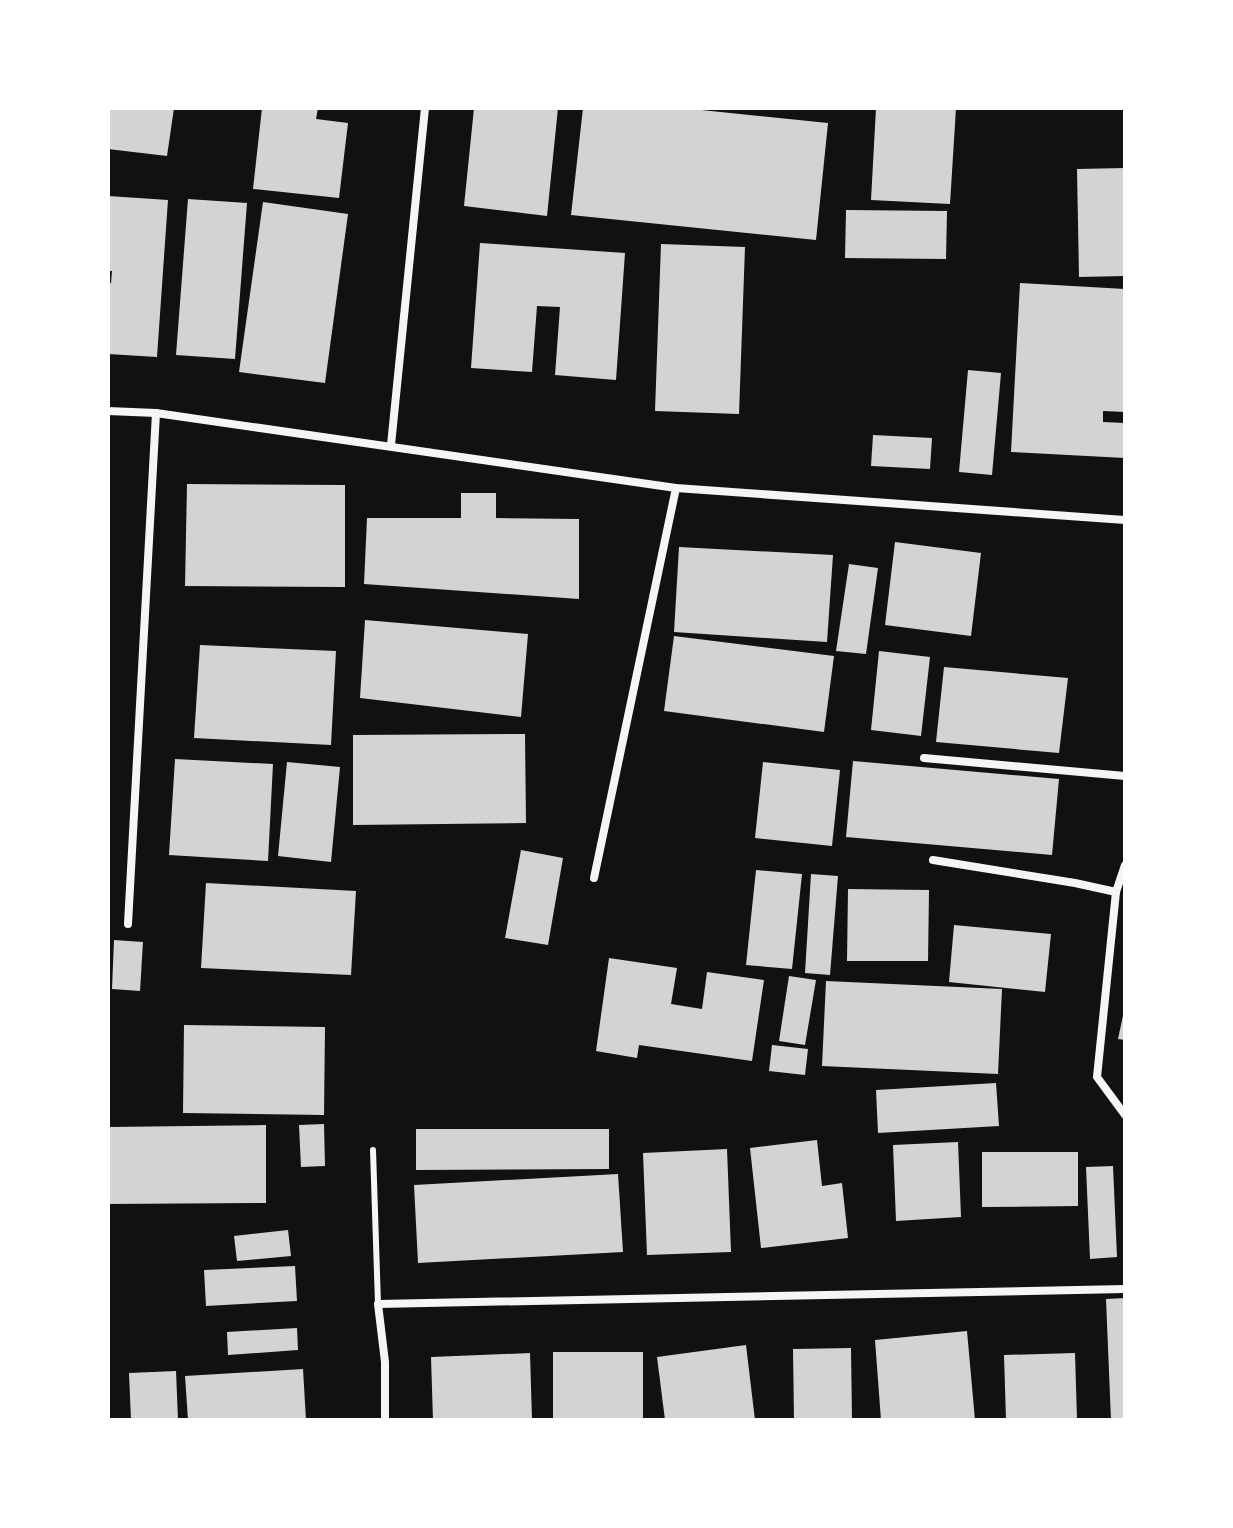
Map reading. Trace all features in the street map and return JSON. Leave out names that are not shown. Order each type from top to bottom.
[{"type":"street","points":[[391,445],[425,108]]},
{"type":"street","points":[[108,411],[156,413],[676,488],[1125,520]]},
{"type":"street","points":[[128,924],[156,413]]},
{"type":"street","points":[[594,878],[676,488]]},
{"type":"street","points":[[924,758],[1125,776]]},
{"type":"street","points":[[933,860],[1116,892]]},
{"type":"street","points":[[1125,865],[1116,892],[1097,1077],[1125,1115]]},
{"type":"street","points":[[385,1420],[385,1362],[378,1304],[1125,1289]]},
{"type":"lane","points":[[373,1150],[378,1304]]},
{"type":"building","points":[[108,108],[174,108],[167,156],[108,149]]},
{"type":"building","points":[[262,108],[318,108],[316,119],[348,123],[339,198],[253,189]]},
{"type":"building","points":[[474,108],[558,108],[547,216],[464,206]]},
{"type":"building","points":[[583,108],[682,108],[828,123],[816,240],[571,215]]},
{"type":"building","points":[[876,108],[956,108],[950,204],[871,200]]},
{"type":"building","points":[[1125,168],[1125,276],[1079,277],[1077,169]]},
{"type":"building","points":[[108,196],[168,200],[157,357],[108,354],[108,283],[111,283],[112,271],[108,271]]},
{"type":"building","points":[[188,199],[247,203],[235,359],[176,355]]},
{"type":"building","points":[[263,202],[348,214],[325,383],[239,372]]},
{"type":"building","points":[[846,210],[947,211],[946,259],[845,258]]},
{"type":"building","points":[[480,243],[625,253],[616,380],[555,375],[560,307],[537,306],[532,372],[471,368]]},
{"type":"building","points":[[661,244],[745,247],[739,414],[655,411]]},
{"type":"building","points":[[1020,283],[1125,289],[1125,412],[1103,411],[1103,422],[1125,423],[1125,458],[1011,452]]},
{"type":"building","points":[[968,370],[1001,373],[992,475],[959,472]]},
{"type":"building","points":[[873,435],[932,438],[930,469],[871,466]]},
{"type":"building","points":[[187,484],[345,485],[345,587],[185,586]]},
{"type":"building","points":[[461,493],[496,493],[496,518],[579,519],[579,599],[364,584],[367,518],[461,518]]},
{"type":"building","points":[[895,542],[981,553],[971,636],[885,625]]},
{"type":"building","points":[[679,547],[833,555],[827,642],[674,632]]},
{"type":"building","points":[[849,564],[878,568],[866,654],[836,651]]},
{"type":"building","points":[[365,620],[528,634],[521,717],[360,698]]},
{"type":"building","points":[[674,636],[834,656],[824,732],[664,711]]},
{"type":"building","points":[[200,645],[336,651],[331,745],[194,738]]},
{"type":"building","points":[[879,651],[930,657],[921,736],[871,730]]},
{"type":"building","points":[[944,667],[1068,678],[1059,753],[936,742]]},
{"type":"building","points":[[525,734],[526,823],[353,825],[353,735]]},
{"type":"building","points":[[175,759],[273,764],[268,861],[169,855]]},
{"type":"building","points":[[853,761],[1059,779],[1052,855],[846,837]]},
{"type":"building","points":[[287,762],[340,767],[331,862],[278,856]]},
{"type":"building","points":[[763,762],[840,770],[832,846],[755,838]]},
{"type":"building","points":[[521,850],[563,858],[548,945],[505,938]]},
{"type":"building","points":[[756,870],[802,874],[792,969],[746,965]]},
{"type":"building","points":[[811,874],[838,876],[830,975],[805,973]]},
{"type":"building","points":[[206,883],[356,891],[351,975],[201,968]]},
{"type":"building","points":[[848,889],[929,890],[928,961],[847,961]]},
{"type":"building","points":[[954,925],[1051,934],[1045,992],[949,982]]},
{"type":"building","points":[[114,940],[143,942],[140,991],[112,989]]},
{"type":"building","points":[[609,958],[677,968],[671,1004],[702,1009],[707,972],[764,980],[752,1061],[639,1045],[637,1058],[596,1051]]},
{"type":"building","points":[[789,976],[816,980],[805,1045],[779,1041]]},
{"type":"building","points":[[826,981],[1002,989],[998,1074],[822,1066]]},
{"type":"building","points":[[1125,1011],[1125,1040],[1118,1039]]},
{"type":"building","points":[[184,1025],[325,1027],[324,1115],[183,1113]]},
{"type":"building","points":[[772,1045],[808,1049],[805,1075],[769,1071]]},
{"type":"building","points":[[996,1083],[999,1126],[878,1133],[876,1090]]},
{"type":"building","points":[[324,1124],[325,1166],[301,1167],[299,1125]]},
{"type":"building","points":[[266,1125],[266,1203],[108,1204],[108,1127]]},
{"type":"building","points":[[416,1129],[609,1129],[609,1169],[416,1170]]},
{"type":"building","points":[[817,1140],[822,1186],[842,1183],[848,1238],[761,1248],[750,1148]]},
{"type":"building","points":[[958,1142],[961,1217],[896,1221],[893,1145]]},
{"type":"building","points":[[727,1149],[731,1252],[647,1255],[643,1153]]},
{"type":"building","points":[[982,1152],[1078,1152],[1078,1206],[982,1207]]},
{"type":"building","points":[[1113,1166],[1117,1257],[1090,1259],[1086,1167]]},
{"type":"building","points":[[618,1174],[623,1252],[418,1263],[414,1185]]},
{"type":"building","points":[[288,1230],[291,1256],[237,1261],[234,1236]]},
{"type":"building","points":[[295,1266],[297,1301],[206,1306],[204,1270]]},
{"type":"building","points":[[1125,1298],[1125,1420],[1111,1420],[1106,1299]]},
{"type":"building","points":[[297,1328],[298,1350],[228,1355],[227,1332]]},
{"type":"building","points":[[967,1331],[975,1420],[881,1420],[875,1340]]},
{"type":"building","points":[[746,1345],[755,1420],[665,1420],[657,1357]]},
{"type":"building","points":[[851,1348],[852,1420],[794,1420],[793,1349]]},
{"type":"building","points":[[553,1352],[643,1352],[643,1420],[553,1420]]},
{"type":"building","points":[[530,1353],[532,1420],[433,1420],[431,1357]]},
{"type":"building","points":[[1075,1353],[1077,1420],[1006,1420],[1004,1355]]},
{"type":"building","points":[[303,1369],[306,1420],[188,1420],[185,1376]]},
{"type":"building","points":[[176,1371],[178,1420],[131,1420],[129,1373]]}]
